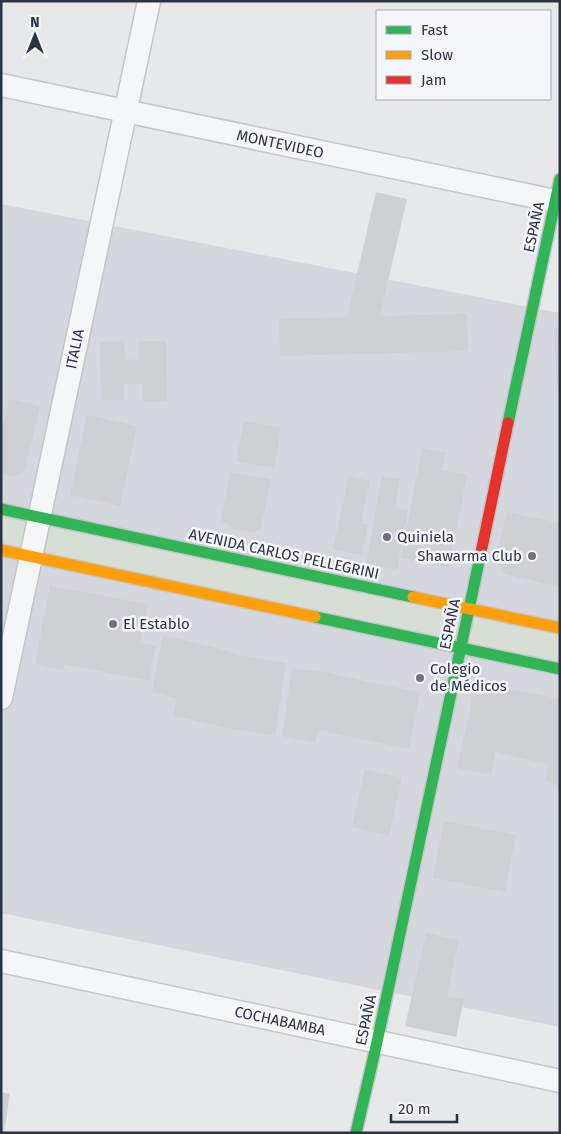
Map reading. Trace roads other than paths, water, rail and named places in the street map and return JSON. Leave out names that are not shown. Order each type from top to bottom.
[{"type":"main road","name":"ESPAÑA","points":[[356,1133],[557,202],[560,179]]},
{"type":"main road","name":"AVENIDA CARLOS PELLEGRINI","points":[[1,509],[560,628]]},
{"type":"main road","points":[[1,550],[560,669]]},
{"type":"street","name":"ITALIA","points":[[1,698],[149,1]]},
{"type":"street","name":"MONTEVIDEO","points":[[1,85],[557,202]]},
{"type":"street","name":"COCHABAMBA","points":[[1,960],[560,1081]]},
{"type":"place","name":"Quiniela","points":[[387,537]]},
{"type":"place","name":"Shawarma Club","points":[[532,556]]},
{"type":"place","name":"El Establo","points":[[113,624]]},
{"type":"place","name":"Colegio de Médicos","points":[[420,678]]}]
